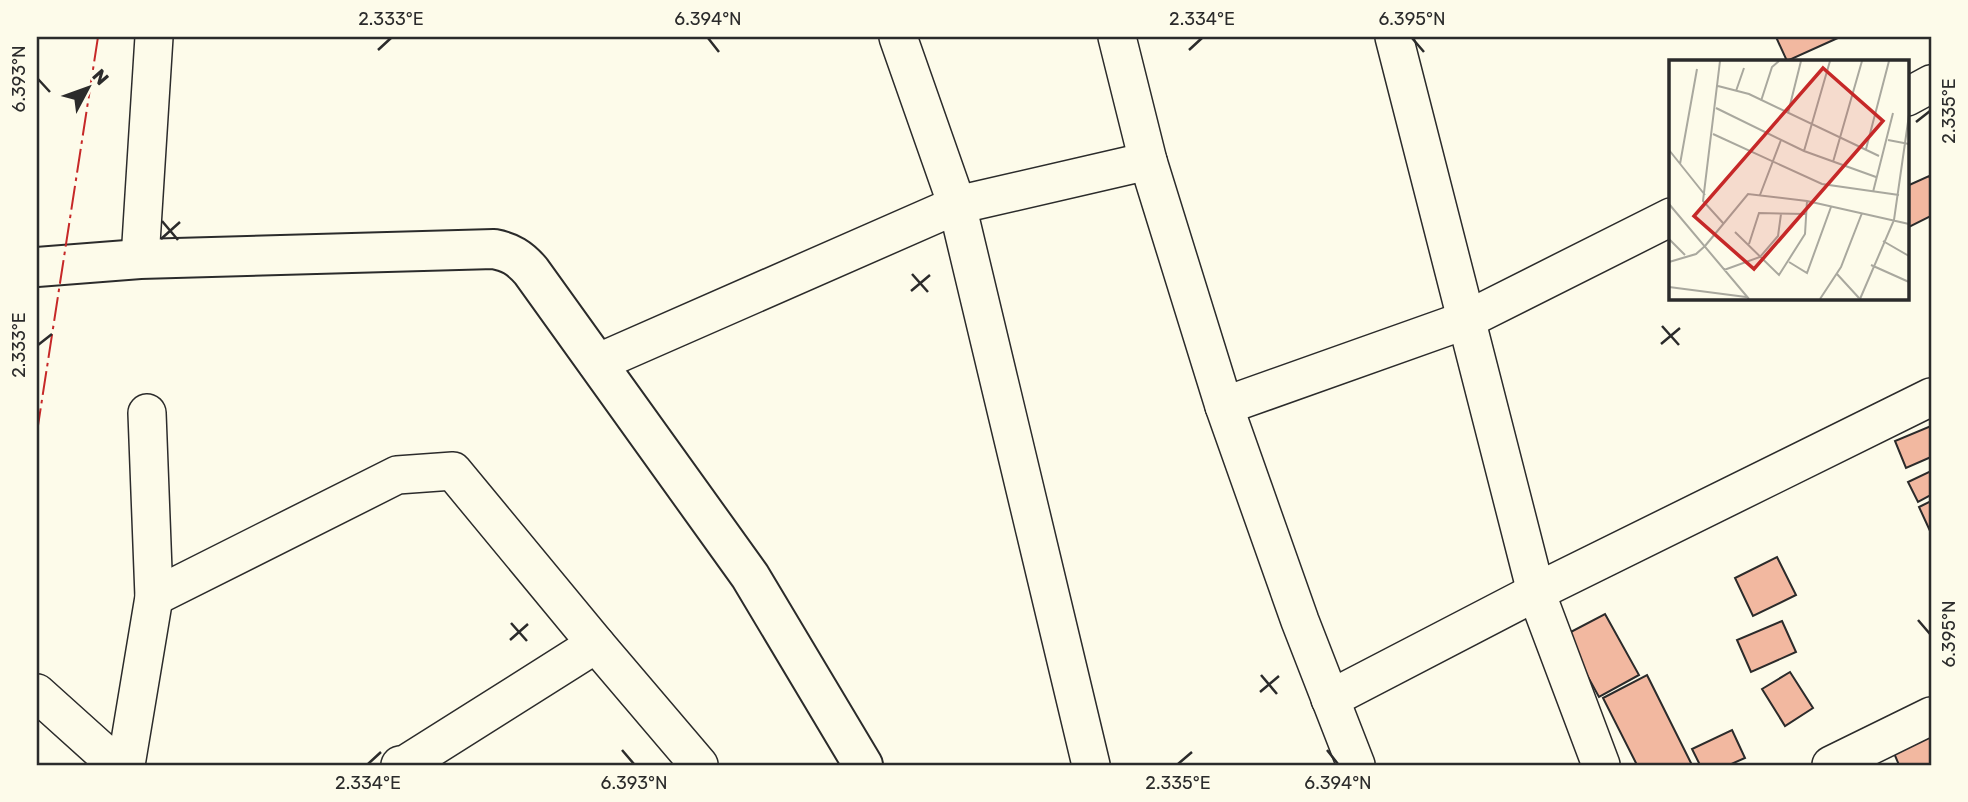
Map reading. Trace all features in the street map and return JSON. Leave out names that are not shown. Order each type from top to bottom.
[{"type":"main road","points":[[37,267],[140,259],[494,249],[509,252],[524,262],[750,576],[859,764]]},
{"type":"street","points":[[140,259],[154,37]]},
{"type":"street","points":[[898,37],[957,205],[1091,765]]},
{"type":"street","points":[[1117,37],[1148,161],[1224,406],[1300,621],[1356,765]]},
{"type":"street","points":[[1395,37],[1536,592],[1601,765]]},
{"type":"street","points":[[1909,96],[1931,84]]},
{"type":"street","points":[[597,363],[957,205],[1148,161]]},
{"type":"street","points":[[1224,406],[1466,320],[1669,217]]},
{"type":"street","points":[[1331,699],[1536,592],[1931,397]]},
{"type":"street","points":[[126,765],[154,597],[147,413]]},
{"type":"street","points":[[154,597],[397,475],[453,471],[699,765]]},
{"type":"street","points":[[400,765],[406,764],[596,644]]},
{"type":"street","points":[[37,693],[117,765]]},
{"type":"street","points":[[1831,765],[1931,716]]},
{"type":"building","points":[[1776,37],[1840,37],[1789,60],[1787,60]]},
{"type":"building","points":[[1929,176],[1931,181],[1931,216],[1909,227],[1909,185]]},
{"type":"building","points":[[1931,426],[1931,457],[1906,468],[1895,441]]},
{"type":"building","points":[[1931,471],[1931,495],[1918,502],[1908,482]]},
{"type":"building","points":[[1931,501],[1931,533],[1919,507]]},
{"type":"building","points":[[1777,557],[1796,595],[1753,616],[1735,578]]},
{"type":"building","points":[[1605,614],[1639,675],[1599,697],[1565,635]]},
{"type":"building","points":[[1782,621],[1796,652],[1751,672],[1737,640]]},
{"type":"building","points":[[1790,672],[1813,708],[1785,726],[1762,689]]},
{"type":"building","points":[[1647,675],[1692,765],[1637,765],[1603,698]]},
{"type":"building","points":[[1931,729],[1931,765],[1899,765],[1891,746]]},
{"type":"building","points":[[1732,730],[1745,758],[1729,765],[1700,765],[1692,749]]},
{"type":"power","points":[[37,432],[98,37]]}]
